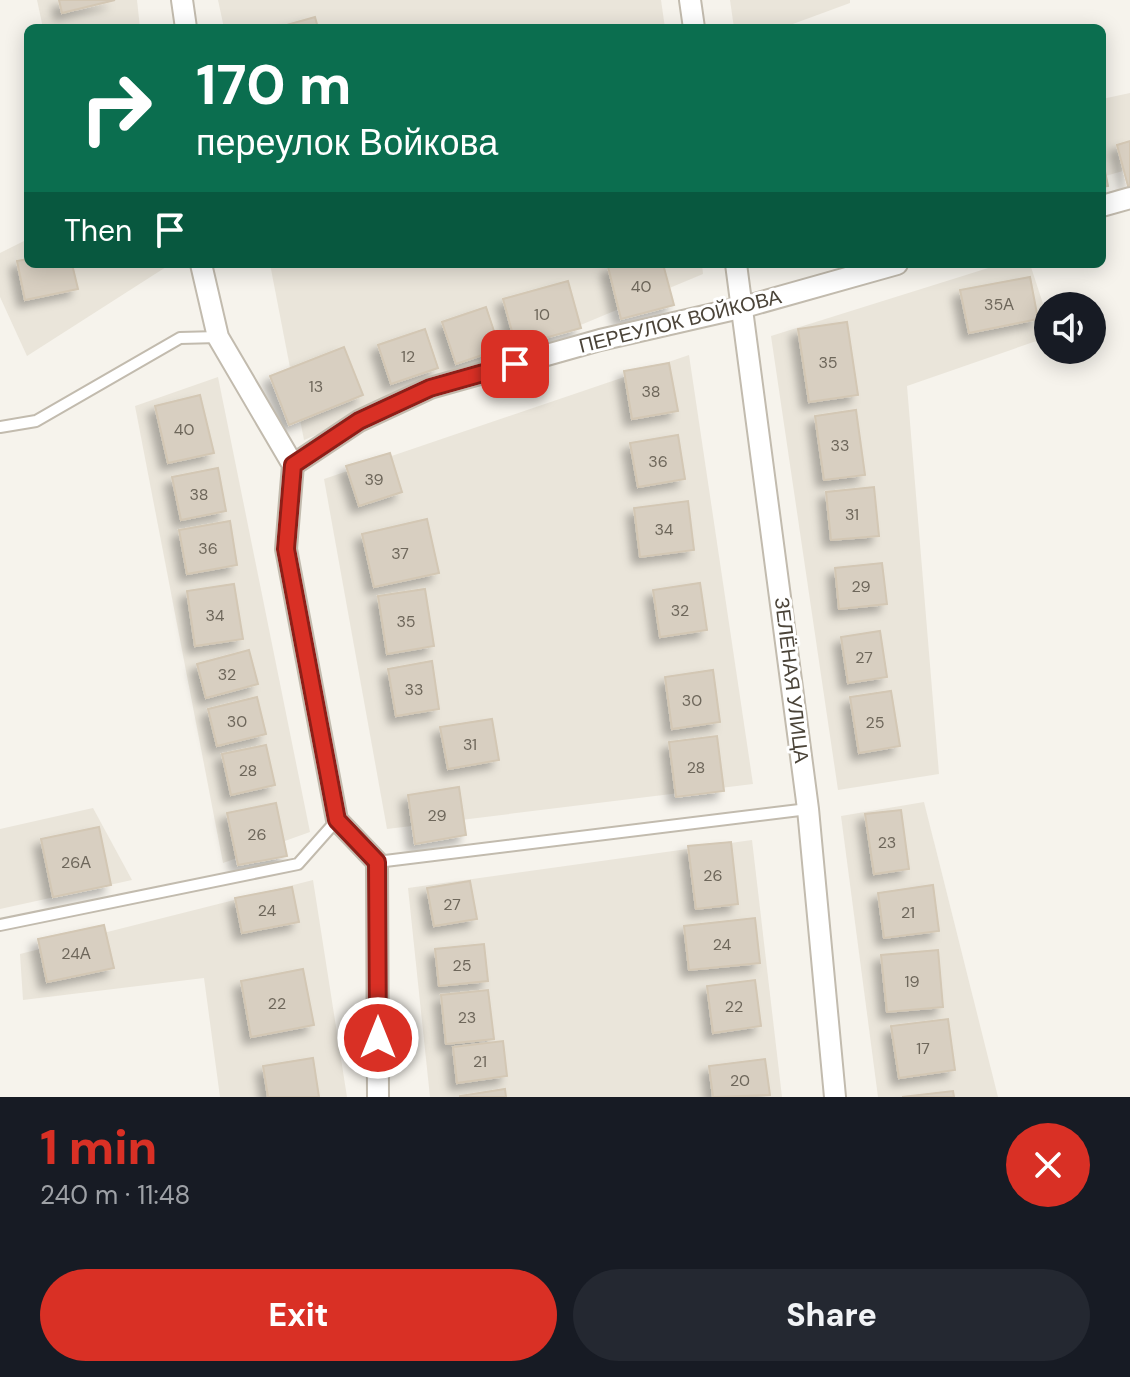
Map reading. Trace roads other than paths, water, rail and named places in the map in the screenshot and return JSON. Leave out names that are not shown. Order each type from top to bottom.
[{"type":"street","points":[[182,0],[185,24]]},
{"type":"street","points":[[690,0],[693,24]]},
{"type":"street","points":[[1106,205],[1130,198]]},
{"type":"street","points":[[202,268],[218,337],[293,465],[286,549],[337,820],[377,862],[378,1097]]},
{"type":"street","name":"ЗЕЛЁНАЯ УЛИЦА","points":[[737,268],[808,809],[835,1097]]},
{"type":"street","name":"ПЕРЕУЛОК ВОЙКОВА","points":[[293,465],[359,421],[430,388],[600,340],[744,307],[883,268]]},
{"type":"lane","points":[[0,427],[36,421],[180,338],[218,337]]},
{"type":"lane","points":[[377,862],[808,809]]},
{"type":"lane","points":[[0,925],[298,864],[337,820]]}]
